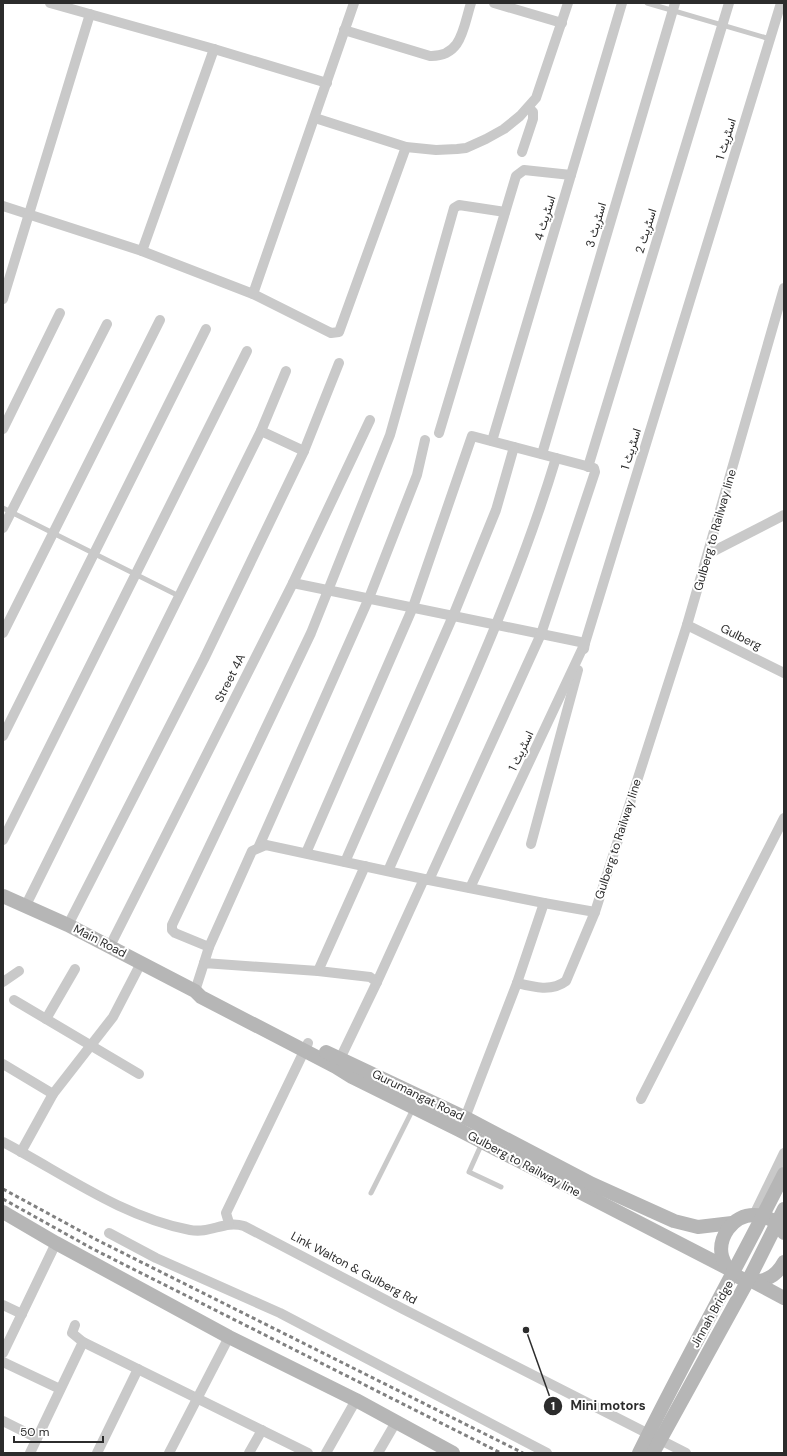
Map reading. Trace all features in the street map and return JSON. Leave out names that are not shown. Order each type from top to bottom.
[{"type":"main road","name":"Main Road","points":[[3,896],[68,925],[195,991],[201,997],[339,1063]]},
{"type":"main road","points":[[339,1063],[352,1077],[414,1108],[462,1124]]},
{"type":"main road","name":"Gurumangat Road","points":[[339,1063],[462,1124],[674,1221],[698,1227],[732,1223],[742,1217],[754,1215]]},
{"type":"main road","name":"Gulberg to Railway line","points":[[462,1124],[483,1142],[728,1269],[739,1278],[753,1282],[784,1298]]},
{"type":"main road","name":"Jinnah Bridge","points":[[639,1453],[736,1270],[784,1174]]},
{"type":"main road","name":"Jinnah Bridge","points":[[653,1453],[750,1276],[784,1209]]},
{"type":"main road","points":[[3,1212],[56,1243],[228,1337],[356,1400],[446,1451]]},
{"type":"main road","points":[[754,1215],[765,1217],[775,1222],[784,1230]]},
{"type":"main road","points":[[728,1269],[721,1253],[723,1237],[732,1223]]},
{"type":"main road","points":[[753,1282],[768,1279],[780,1270],[784,1262]]},
{"type":"street","points":[[50,3],[214,49],[327,83]]},
{"type":"street","points":[[253,294],[354,3]]},
{"type":"street","points":[[344,30],[430,56],[437,56],[450,53],[456,47],[471,3]]},
{"type":"street","points":[[494,3],[562,23]]},
{"type":"street","points":[[315,118],[406,147],[436,150],[466,148],[504,128],[529,108],[541,88],[568,3]]},
{"type":"street","name":"اسٹریٹ 4","points":[[492,441],[622,3]]},
{"type":"street","name":"اسٹریٹ 2","points":[[588,467],[729,3]]},
{"type":"street","name":"اسٹریٹ 1","points":[[470,888],[585,643],[781,3]]},
{"type":"street","name":"اسٹریٹ 3","points":[[542,454],[674,7]]},
{"type":"street","points":[[3,299],[90,14]]},
{"type":"street","points":[[142,251],[214,49]]},
{"type":"street","points":[[522,152],[533,119],[533,112],[529,108]]},
{"type":"street","points":[[3,206],[142,251],[253,294],[331,333],[339,332],[406,147]]},
{"type":"street","points":[[439,433],[516,176],[519,172],[524,170],[571,175]]},
{"type":"street","points":[[209,947],[175,933],[172,930],[172,925],[311,633],[390,435],[454,208],[459,205],[505,212]]},
{"type":"street","name":"Gulberg to Railway line","points":[[462,1124],[517,983],[544,903],[595,912],[687,625],[784,288]]},
{"type":"street","points":[[3,429],[60,313]]},
{"type":"street","points":[[3,633],[160,320]]},
{"type":"street","points":[[3,528],[7,510],[107,324]]},
{"type":"street","points":[[3,736],[206,329]]},
{"type":"street","points":[[3,840],[247,351]]},
{"type":"street","points":[[68,925],[204,659],[304,451],[339,363]]},
{"type":"street","points":[[25,907],[261,431],[286,371]]},
{"type":"street","name":"Street 4A","points":[[110,946],[293,583],[370,420]]},
{"type":"street","points":[[261,431],[304,451]]},
{"type":"street","points":[[306,853],[413,607],[472,436],[594,468],[595,472],[541,634],[427,879],[339,1063]]},
{"type":"street","points":[[259,846],[369,598],[417,475],[425,440]]},
{"type":"street","points":[[345,862],[453,616],[496,510],[514,447]]},
{"type":"street","points":[[388,871],[496,625],[537,521],[556,458]]},
{"type":"street","points":[[708,554],[784,514]]},
{"type":"street","points":[[293,583],[585,643],[531,844]]},
{"type":"street","name":"Gulberg","points":[[687,625],[784,673]]},
{"type":"street","points":[[641,1099],[784,818]]},
{"type":"street","points":[[195,991],[209,947],[252,851],[259,846],[266,845],[306,853],[544,903]]},
{"type":"street","points":[[318,971],[365,866]]},
{"type":"street","points":[[517,983],[551,988],[560,986],[566,981],[595,912]]},
{"type":"street","points":[[21,1152],[53,1094],[113,1017],[141,962]]},
{"type":"street","points":[[204,964],[318,971],[370,977],[377,982]]},
{"type":"street","points":[[46,1019],[76,969]]},
{"type":"street","points":[[3,982],[19,971]]},
{"type":"street","points":[[14,1000],[90,1047],[139,1074]]},
{"type":"street","points":[[3,1142],[128,1211],[190,1230],[213,1230],[229,1223],[226,1212],[306,1047]]},
{"type":"street","points":[[3,1064],[53,1094]]},
{"type":"street","points":[[754,1215],[784,1153]]},
{"type":"street","name":"Link Walton & Gulberg Rd","points":[[229,1223],[244,1226],[686,1453]]},
{"type":"street","points":[[109,1233],[156,1258],[280,1314],[547,1453]]},
{"type":"street","points":[[3,1353],[56,1243]]},
{"type":"street","points":[[633,1453],[728,1269]]},
{"type":"street","points":[[660,1453],[753,1282]]},
{"type":"street","points":[[3,1305],[22,1314]]},
{"type":"street","points":[[75,1325],[72,1333],[83,1342],[308,1453]]},
{"type":"street","points":[[168,1453],[228,1337]]},
{"type":"street","points":[[30,1453],[83,1342]]},
{"type":"street","points":[[3,1362],[60,1389]]},
{"type":"street","points":[[97,1453],[138,1369]]},
{"type":"street","points":[[326,1453],[356,1400]]},
{"type":"street","points":[[3,1421],[37,1438]]},
{"type":"street","points":[[378,1453],[396,1422]]},
{"type":"street","points":[[249,1453],[262,1430]]},
{"type":"lane","points":[[647,3],[674,7],[722,25],[770,39]]},
{"type":"lane","points":[[7,510],[179,596]]},
{"type":"lane","points":[[371,1193],[414,1108]]},
{"type":"lane","points":[[483,1142],[469,1172],[501,1187]]},
{"type":"railway","points":[[3,1189],[97,1240],[523,1453]]},
{"type":"railway","points":[[3,1199],[93,1249],[501,1453]]},
{"type":"place","name":"Mini motors","points":[[526,1330]]}]
